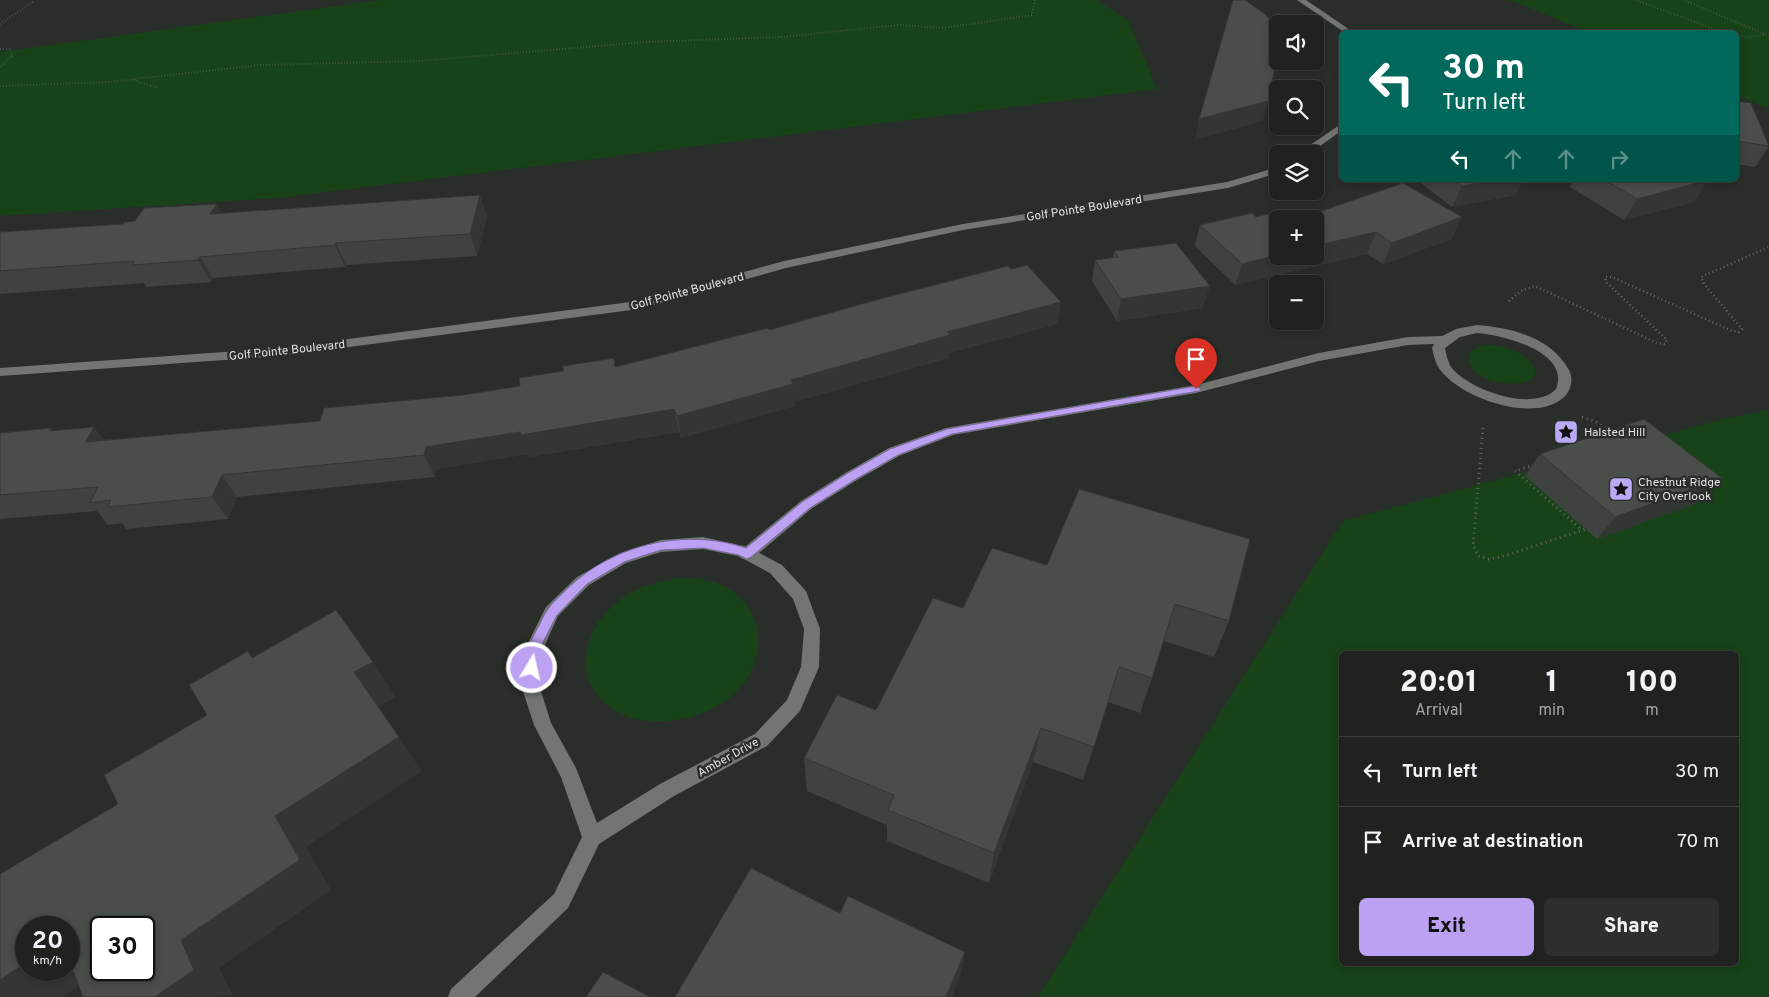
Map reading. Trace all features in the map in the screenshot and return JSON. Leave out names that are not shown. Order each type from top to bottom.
[{"type":"street","points":[[1301,0],[1346,30]]},
{"type":"street","points":[[1315,145],[1339,128]]},
{"type":"street","name":"Golf Pointe Boulevard","points":[[0,372],[280,352],[639,306],[784,266],[963,228],[1228,185],[1269,173]]},
{"type":"street","points":[[747,554],[806,505],[852,476],[894,452],[951,431],[1196,389],[1319,357],[1408,341],[1443,340],[1462,331],[1477,329],[1496,330],[1533,343],[1548,352],[1559,364],[1565,375],[1565,386],[1557,396],[1542,402],[1531,403],[1501,400],[1489,396],[1460,382],[1446,369],[1438,348],[1443,340]]},
{"type":"street","name":"Amber Drive","points":[[703,543],[742,551],[747,554],[776,569],[800,596],[812,629],[810,667],[794,705],[761,740],[668,790],[592,837],[569,774],[543,724],[531,688],[534,648],[552,612],[583,581],[620,558],[661,546],[703,543]]},
{"type":"street","points":[[459,997],[561,901],[592,837]]},
{"type":"path","points":[[0,86],[130,80],[260,65],[418,61],[645,42],[781,37],[899,25],[943,28],[1032,15],[1035,0]]},
{"type":"path","points":[[1636,0],[1718,30]]},
{"type":"path","points":[[1683,0],[1765,34]]},
{"type":"path","points":[[0,24],[33,2]]},
{"type":"path","points":[[1739,36],[1769,34]]},
{"type":"path","points":[[0,49],[10,49],[12,56],[0,67]]},
{"type":"path","points":[[130,80],[159,88]]},
{"type":"path","points":[[1496,330],[1508,302],[1521,291],[1535,286],[1657,343],[1665,344],[1667,340],[1606,282],[1605,277],[1612,277],[1732,331],[1739,332],[1742,329],[1704,284],[1701,277],[1769,247]]},
{"type":"path","points":[[1489,396],[1485,404],[1473,545],[1475,552],[1481,558],[1492,559],[1594,526]]},
{"type":"path","points":[[1531,403],[1539,411],[1584,418],[1604,426],[1615,434]]},
{"type":"path","points":[[1542,463],[1515,471],[1583,530]]},
{"type":"green space","points":[[380,0],[1096,0],[1128,20],[1157,89],[277,198],[0,216],[0,52]]},
{"type":"green space","points":[[1510,0],[1769,0],[1769,109],[1739,96],[1739,30],[1582,30]]},
{"type":"green space","points":[[1484,345],[1507,348],[1522,355],[1535,371],[1532,379],[1522,383],[1508,384],[1492,381],[1478,374],[1470,364],[1470,351]]},
{"type":"green space","points":[[1769,410],[1769,997],[1038,997],[1343,521],[1724,419]]},
{"type":"green space","points":[[679,578],[706,580],[725,587],[740,597],[751,611],[757,627],[758,644],[755,661],[747,678],[734,694],[719,705],[702,713],[683,719],[658,721],[637,719],[624,715],[611,708],[597,695],[589,681],[586,665],[587,650],[592,634],[600,620],[611,607],[631,592]]},
{"type":"building","points":[[1233,0],[1245,0],[1269,19],[1269,70],[1274,70],[1272,80],[1269,80],[1268,101],[1199,119]]},
{"type":"building","points":[[1739,101],[1751,103],[1769,146],[1739,141]]},
{"type":"building","points":[[1457,182],[1483,182],[1462,186]]},
{"type":"building","points":[[1608,182],[1701,182],[1637,199]]},
{"type":"building","points":[[1403,183],[1462,217],[1392,243],[1376,232],[1324,244],[1324,210]]},
{"type":"building","points":[[480,195],[470,234],[336,243],[335,245],[200,257],[198,260],[132,265],[134,261],[0,271],[0,232],[123,224],[135,221],[144,208],[217,204],[210,214]]},
{"type":"building","points":[[1252,213],[1256,217],[1269,214],[1269,257],[1242,264],[1200,225]]},
{"type":"building","points":[[1176,243],[1210,286],[1121,299],[1095,260],[1118,257],[1114,251]]},
{"type":"building","points":[[1027,265],[1061,302],[947,332],[950,335],[791,380],[793,384],[677,416],[674,409],[521,435],[520,432],[426,447],[424,455],[222,475],[212,497],[108,507],[111,500],[90,503],[98,487],[0,495],[0,433],[51,428],[49,431],[94,427],[86,442],[320,421],[324,408],[463,395],[520,386],[519,378],[563,371],[563,366],[614,358],[615,367],[768,328],[769,330],[1008,266],[1011,269]]},
{"type":"building","points":[[1644,419],[1722,478],[1615,517],[1540,454]]},
{"type":"building","points":[[1079,489],[1250,539],[1229,621],[1175,604],[1152,678],[1119,667],[1094,747],[1041,728],[994,853],[888,810],[894,795],[804,758],[837,695],[876,710],[933,598],[963,608],[992,548],[1047,565]]},
{"type":"building","points":[[336,610],[373,662],[354,672],[399,737],[275,816],[300,860],[181,940],[194,970],[155,997],[83,997],[77,981],[80,981],[80,916],[15,916],[15,970],[0,980],[0,874],[118,804],[104,775],[207,715],[189,685],[248,651],[252,658]]},
{"type":"building","points":[[751,868],[840,913],[848,896],[965,952],[946,997],[675,997]]},
{"type":"building","points":[[603,972],[650,997],[586,997]]},
{"type":"place","name":"Halsted Hill","points":[[1566,432]]},
{"type":"place","name":"Chestnut Ridge City Overlook","points":[[1621,489]]},
{"type":"route","points":[[532,668],[534,648],[552,612],[583,581],[620,558],[661,546],[703,543],[742,551],[747,554],[806,505],[852,476],[894,452],[951,431],[1196,389]]}]
